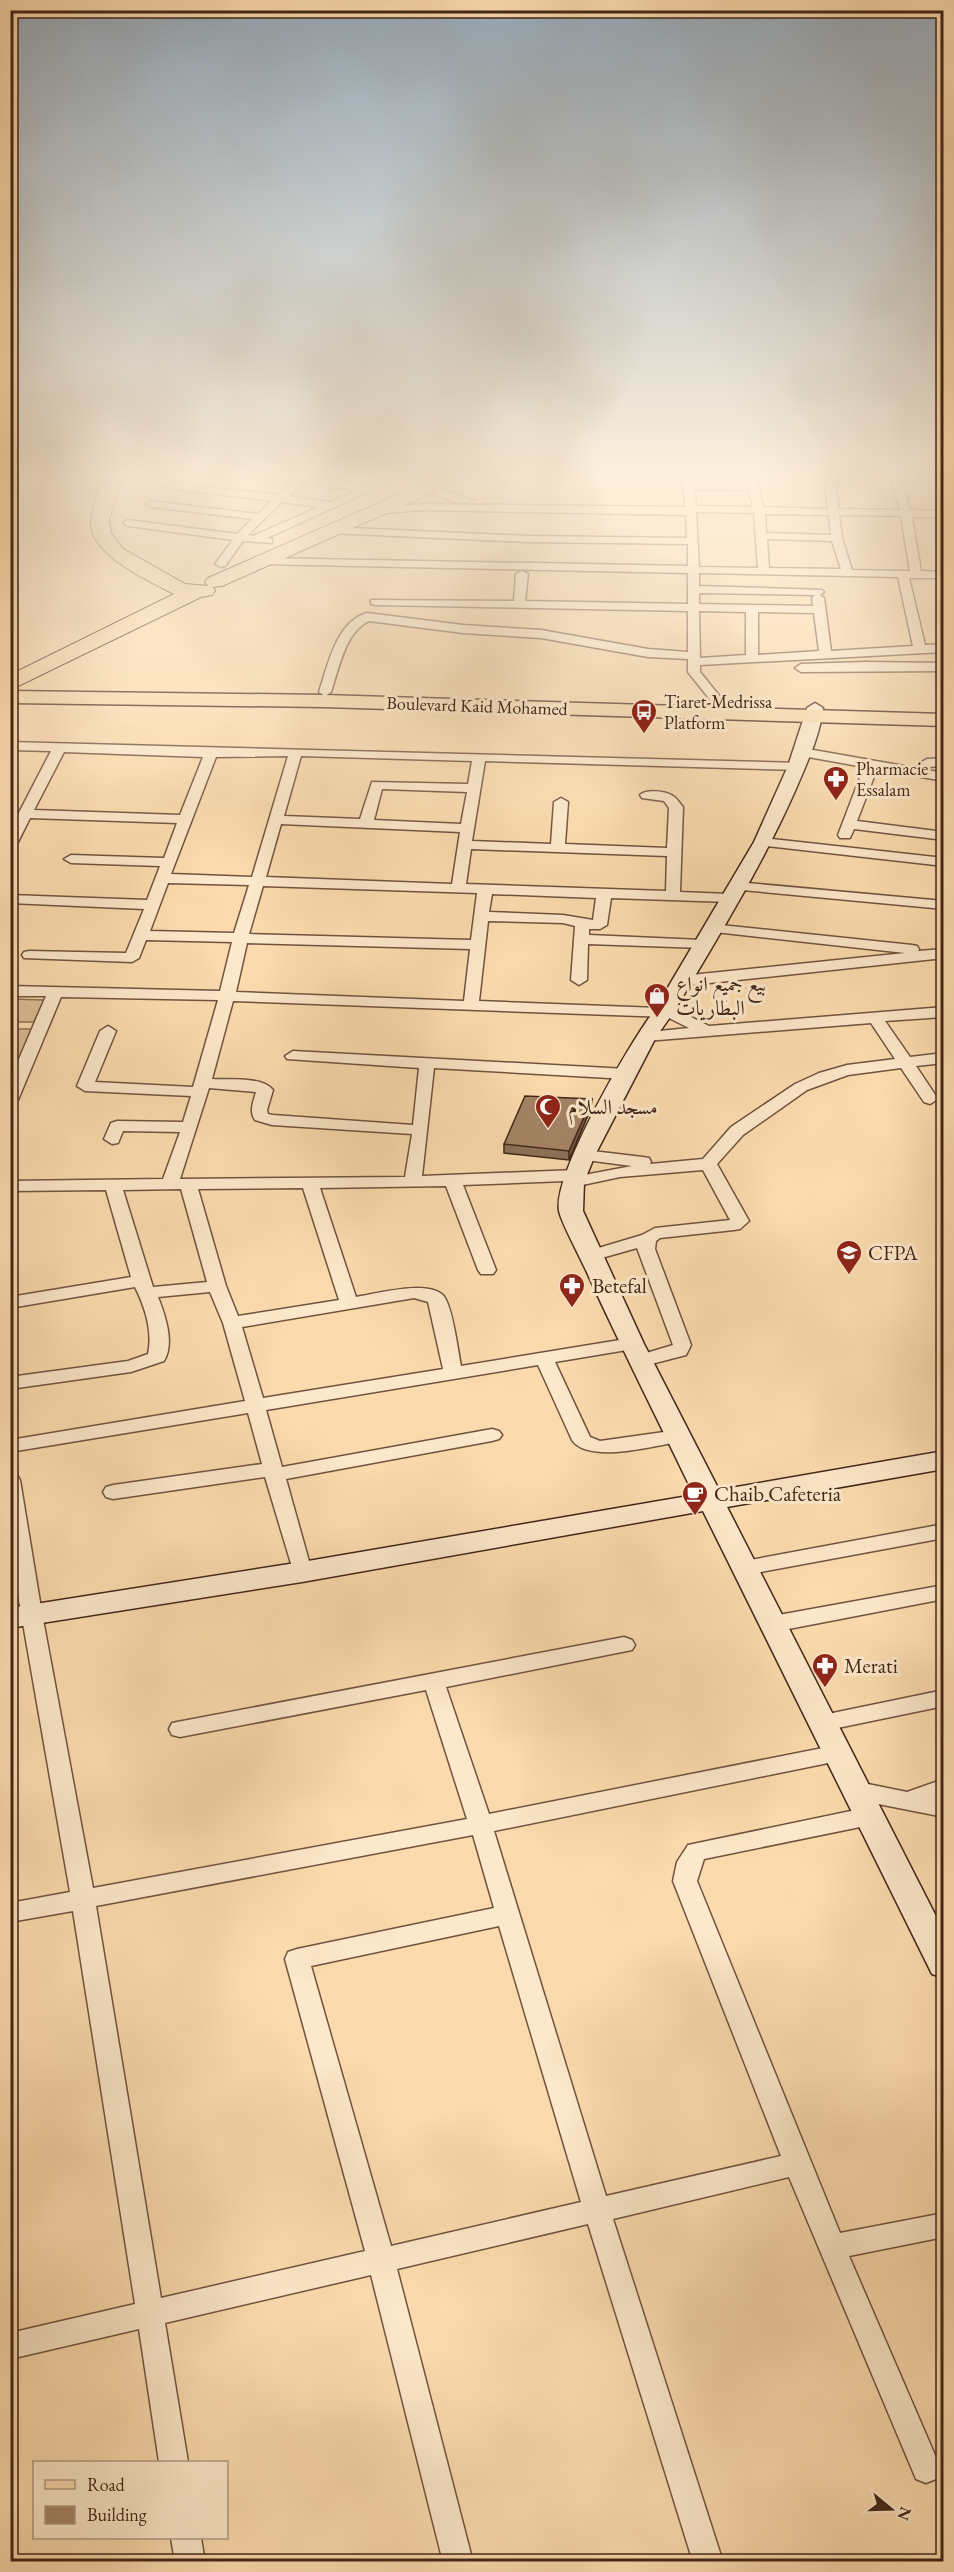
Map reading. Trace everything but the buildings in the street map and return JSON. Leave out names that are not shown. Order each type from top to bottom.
[{"type":"highway","points":[[10,672],[168,596]]},
{"type":"highway","points":[[10,684],[170,596]]},
{"type":"highway","points":[[45,689],[39,678],[48,665]]},
{"type":"main road","name":"Boulevard Kaid Mohamed","points":[[10,689],[140,688],[720,704],[944,720]]},
{"type":"main road","name":"Boulevard Kaid Mohamed","points":[[10,697],[324,701],[807,712],[944,711]]},
{"type":"street","points":[[519,604],[520,596]]},
{"type":"street","points":[[693,596],[694,663],[720,704]]},
{"type":"street","points":[[818,596],[826,655]]},
{"type":"street","points":[[908,596],[920,650]]},
{"type":"street","points":[[375,602],[819,610]]},
{"type":"street","points":[[752,609],[752,659]]},
{"type":"street","points":[[325,692],[341,646],[352,625],[361,618],[367,617],[463,629],[541,634],[648,652],[694,663],[944,667]]},
{"type":"street","points":[[694,663],[944,648]]},
{"type":"street","points":[[859,653],[865,666]]},
{"type":"street","points":[[796,756],[807,712]]},
{"type":"street","points":[[807,712],[796,756],[764,842],[732,892],[664,1011],[646,1036],[577,1171],[571,1211],[636,1353],[944,1965]]},
{"type":"street","points":[[10,746],[211,753],[296,752],[479,757],[796,756],[944,764]]},
{"type":"street","points":[[11,843],[60,747]]},
{"type":"street","points":[[296,752],[240,939],[227,996],[190,1127],[179,1184],[232,1323],[302,1572]]},
{"type":"street","points":[[29,955],[132,958],[211,753]]},
{"type":"street","points":[[796,756],[872,764],[944,777]]},
{"type":"street","points":[[458,888],[479,757]]},
{"type":"street","points":[[841,849],[872,764]]},
{"type":"street","points":[[366,824],[377,785],[475,788]]},
{"type":"street","points":[[647,795],[668,798],[676,807],[673,897]]},
{"type":"street","points":[[558,848],[561,802]]},
{"type":"street","points":[[26,814],[184,819]]},
{"type":"street","points":[[275,820],[468,828]]},
{"type":"street","points":[[849,824],[944,836]]},
{"type":"street","points":[[764,842],[944,862]]},
{"type":"street","points":[[465,845],[675,852]]},
{"type":"street","points":[[71,859],[168,862]]},
{"type":"street","points":[[161,878],[673,897],[732,892],[944,905]]},
{"type":"street","points":[[471,1005],[485,889]]},
{"type":"street","points":[[582,932],[600,924],[604,894]]},
{"type":"street","points":[[10,900],[152,905]]},
{"type":"street","points":[[482,916],[563,919],[582,932],[707,936],[944,953]]},
{"type":"street","points":[[579,980],[582,932]]},
{"type":"street","points":[[141,935],[478,945]]},
{"type":"street","points":[[681,981],[944,953]]},
{"type":"street","points":[[10,991],[664,1011],[708,1032]]},
{"type":"street","points":[[10,1100],[55,992]]},
{"type":"street","points":[[646,1036],[944,1012]]},
{"type":"street","points":[[876,1019],[930,1099]]},
{"type":"street","points":[[108,1031],[85,1086],[257,1087],[265,1090],[259,1110],[261,1117],[272,1120],[421,1130]]},
{"type":"street","points":[[292,1056],[627,1074]]},
{"type":"street","points":[[10,1186],[413,1182],[708,1164],[737,1131],[801,1087],[825,1076],[847,1070],[944,1058]]},
{"type":"street","points":[[413,1182],[421,1130],[427,1063]]},
{"type":"street","points":[[112,1139],[117,1126],[190,1127]]},
{"type":"street","points":[[591,1256],[648,1239],[654,1233],[734,1225],[740,1221],[708,1164]]},
{"type":"street","points":[[577,1171],[620,1172],[677,1165]]},
{"type":"street","points":[[452,1179],[487,1270]]},
{"type":"street","points":[[310,1184],[349,1303]]},
{"type":"street","points":[[10,1383],[131,1366],[157,1358],[161,1345],[113,1186]]},
{"type":"street","points":[[10,1446],[544,1359],[679,1351],[682,1346],[646,1249],[648,1239]]},
{"type":"street","points":[[10,1303],[145,1287],[217,1286]]},
{"type":"street","points":[[232,1323],[414,1293],[430,1294],[437,1300],[454,1375]]},
{"type":"street","points":[[544,1359],[582,1440],[588,1445],[600,1446],[678,1436]]},
{"type":"street","points":[[113,1492],[273,1472],[492,1435]]},
{"type":"street","points":[[21,1616],[302,1572],[944,1460]]},
{"type":"street","points":[[10,1480],[21,1616],[83,1898],[174,2461]]},
{"type":"street","points":[[745,1568],[944,1531]]},
{"type":"street","points":[[773,1624],[944,1592]]},
{"type":"street","points":[[180,1729],[434,1683],[624,1645]]},
{"type":"street","points":[[434,1683],[481,1825],[597,2211],[708,2562]]},
{"type":"street","points":[[823,1724],[944,1698]]},
{"type":"street","points":[[10,1913],[481,1825],[838,1753]]},
{"type":"street","points":[[908,1801],[944,1787]]},
{"type":"street","points":[[858,1791],[944,1808]]},
{"type":"street","points":[[870,1816],[696,1851],[689,1862],[686,1881],[797,2164],[926,2469]]},
{"type":"street","points":[[458,2562],[381,2260],[297,1959],[508,1915]]},
{"type":"street","points":[[10,2346],[797,2164]]},
{"type":"street","points":[[832,2247],[943,2225]]},
{"type":"street","points":[[186,2539],[190,2562]]},
{"type":"shaded area","points":[[11,999],[44,1000],[34,1022],[15,1022],[11,1015]]},
{"type":"shaded area","points":[[12,1029],[32,1029],[13,1075],[11,1075]]},
{"type":"place","name":"Tiaret-Medrissa Platform","points":[[644,735]]},
{"type":"place","name":"Pharmacie Essalam","points":[[836,802]]},
{"type":"place","name":"بيع جميع انواع البطاريات","points":[[657,1019]]},
{"type":"place","name":"مسجد السلام","points":[[548,1130]]},
{"type":"place","name":"CFPA","points":[[849,1276]]},
{"type":"place","name":"Betefal","points":[[572,1309]]},
{"type":"place","name":"Chaib Cafeteria","points":[[695,1517]]},
{"type":"place","name":"Merati","points":[[825,1689]]}]
